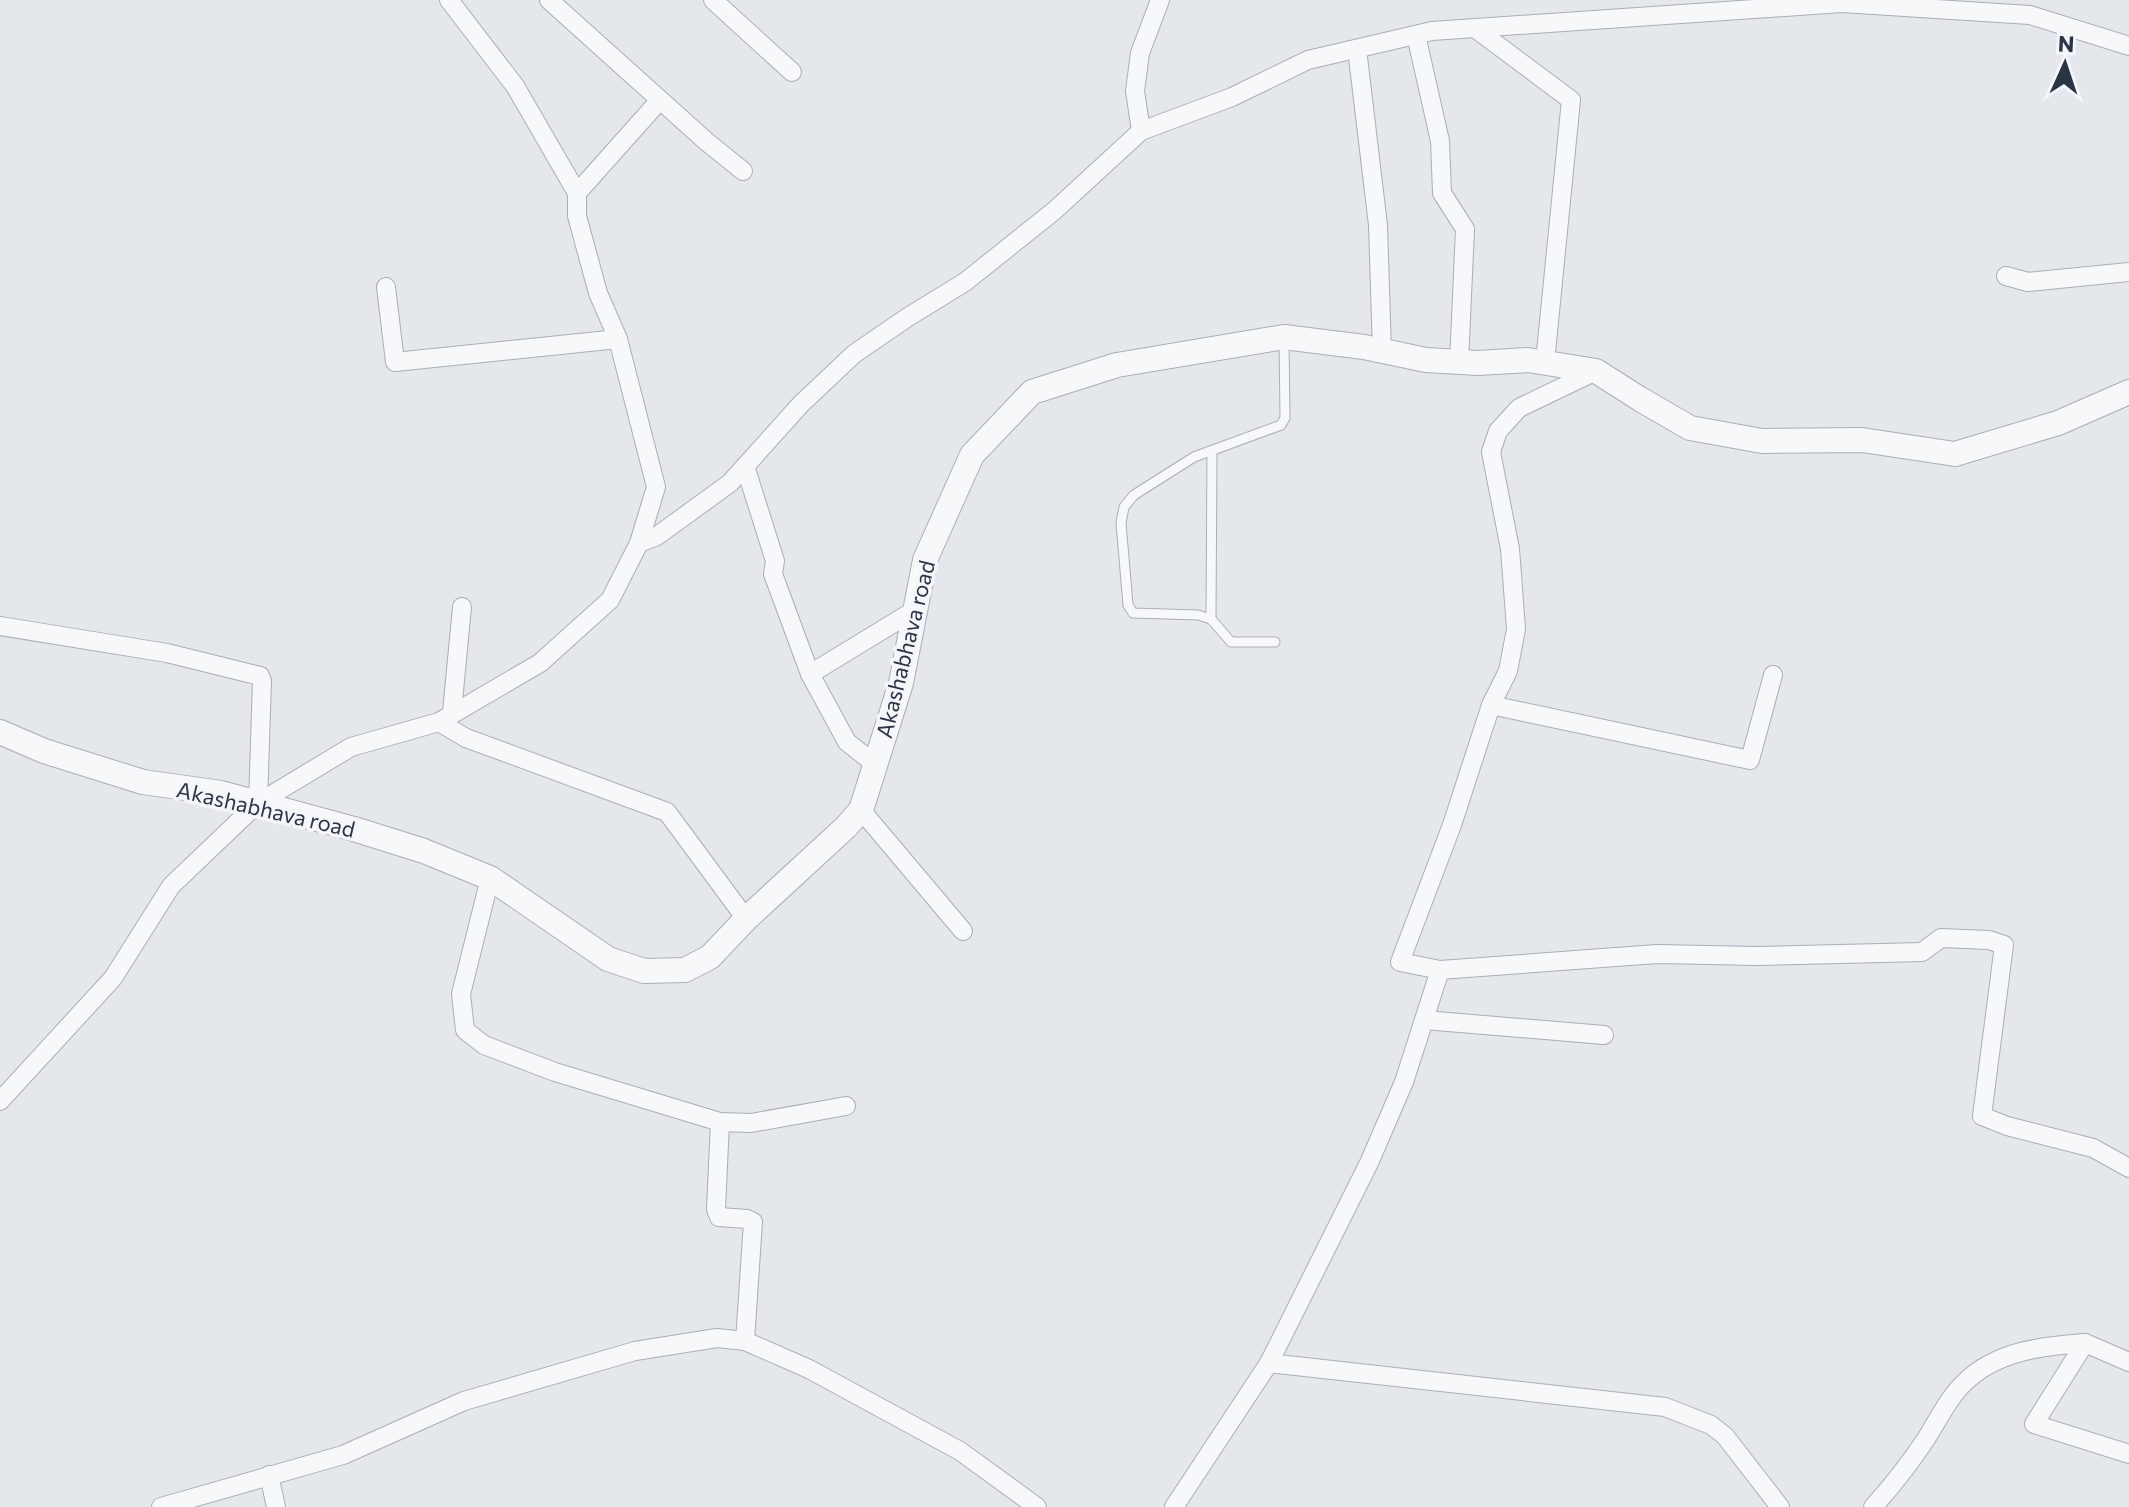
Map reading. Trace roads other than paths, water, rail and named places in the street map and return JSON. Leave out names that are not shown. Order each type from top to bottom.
[{"type":"street","points":[[0,1101],[113,978],[171,886],[258,803],[351,747],[445,717],[540,663],[610,600],[639,543],[656,487],[618,339],[594,278],[577,216],[577,193],[515,86],[449,0]]},
{"type":"street","points":[[549,0],[743,171]]},
{"type":"street","points":[[713,0],[792,72]]},
{"type":"street","points":[[1141,131],[1135,91],[1140,53],[1160,0]]},
{"type":"street","points":[[639,543],[657,536],[730,483],[801,404],[854,354],[965,282],[1054,211],[1141,131],[1232,97],[1308,60],[1432,31],[1792,3],[2029,8],[2129,46]]},
{"type":"street","points":[[1476,29],[1571,100],[1545,362]]},
{"type":"street","points":[[1416,35],[1440,141],[1442,193],[1465,229],[1459,363]]},
{"type":"street","points":[[1357,49],[1378,225],[1382,352]]},
{"type":"street","points":[[577,193],[660,100]]},
{"type":"street","points":[[2006,276],[2028,282],[2129,272]]},
{"type":"street","points":[[386,287],[395,362],[618,339]]},
{"type":"street","name":"Akashabhava road","points":[[0,732],[44,751],[143,782],[221,793],[424,851],[490,878],[608,959],[644,971],[685,970],[710,957],[861,810],[901,683],[925,560],[972,455],[1032,392],[1117,365],[1284,337],[1426,360],[1459,363],[1528,360],[1596,371],[1690,428],[1762,441],[1862,440],[1955,454],[2058,423],[2129,392]]},
{"type":"street","points":[[1596,371],[1519,408],[1498,431],[1491,452],[1510,549],[1516,629],[1508,671],[1491,705],[1452,825],[1400,962],[1440,970],[1657,954],[1758,956],[1922,952],[1941,938],[1989,940],[2004,945],[1982,1116],[2007,1126],[2093,1148],[2129,1168]]},
{"type":"street","points":[[745,466],[775,561],[773,574],[810,674],[847,742],[875,764]]},
{"type":"street","points":[[445,717],[462,607]]},
{"type":"street","points":[[810,674],[915,610]]},
{"type":"street","points":[[0,626],[167,653],[260,676],[258,803]]},
{"type":"street","points":[[1491,705],[1750,760],[1773,675]]},
{"type":"street","points":[[445,717],[466,738],[667,812],[746,919]]},
{"type":"street","points":[[861,810],[963,931]]},
{"type":"street","points":[[490,878],[461,994],[465,1030],[484,1045],[555,1072],[720,1122],[751,1123],[846,1106]]},
{"type":"street","points":[[1174,1507],[1269,1363],[1369,1163],[1404,1082],[1440,970]]},
{"type":"street","points":[[1424,1020],[1604,1035]]},
{"type":"street","points":[[720,1122],[716,1209],[719,1217],[753,1222],[745,1341]]},
{"type":"street","points":[[161,1507],[343,1455],[464,1401],[635,1351],[689,1340],[717,1338],[745,1341],[809,1369],[960,1451],[1037,1507]]},
{"type":"street","points":[[1873,1507],[1912,1460],[1963,1384],[1979,1371],[2009,1355],[2042,1346],[2085,1343],[2129,1362]]},
{"type":"street","points":[[2085,1343],[2034,1424],[2129,1454]]},
{"type":"street","points":[[1269,1363],[1665,1407],[1711,1425],[1725,1436],[1780,1507]]},
{"type":"street","points":[[269,1475],[276,1507]]},
{"type":"lane","points":[[1275,642],[1231,642],[1211,619],[1198,615],[1133,613],[1128,605],[1121,523],[1124,507],[1134,495],[1194,457],[1281,425],[1285,418],[1284,337]]},
{"type":"lane","points":[[1211,619],[1212,451]]}]
